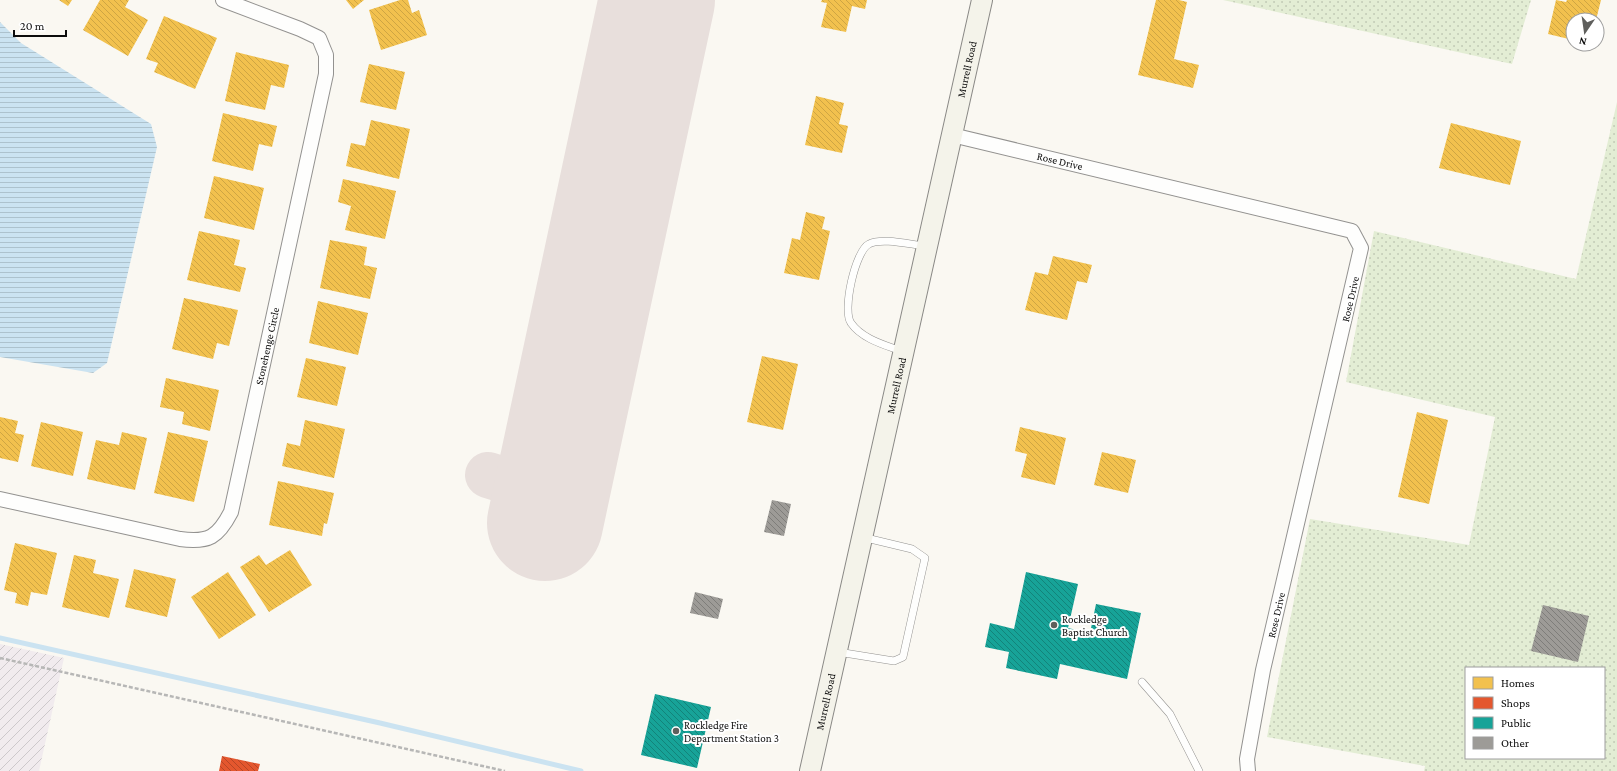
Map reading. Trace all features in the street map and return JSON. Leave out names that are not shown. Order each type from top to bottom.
[{"type":"street","name":"Stonehenge Circle","points":[[0,499],[180,539],[196,541],[213,536],[223,527],[231,512],[326,74],[326,55],[319,38],[300,29],[223,0]]},
{"type":"street","name":"Murrell Road","points":[[810,771],[982,0]]},
{"type":"street","name":"Rose Drive","points":[[952,135],[1352,231],[1361,248],[1263,670],[1247,759],[1248,771]]},
{"type":"lane","points":[[904,352],[878,342],[862,333],[851,323],[847,310],[854,268],[861,252],[868,244],[880,241],[927,246]]},
{"type":"lane","points":[[837,652],[894,661],[903,657],[925,558],[912,549],[862,537]]},
{"type":"lane","points":[[1142,682],[1170,714],[1199,771]]},
{"type":"path","points":[[0,658],[505,771]]},
{"type":"shaded area","points":[[0,644],[64,658],[39,771],[0,771]]},
{"type":"green space","points":[[1223,0],[1531,0],[1512,64]]},
{"type":"green space","points":[[1617,102],[1617,771],[1424,771],[1425,766],[1267,737],[1310,519],[1469,545],[1495,417],[1346,382],[1374,231],[1576,279]]},
{"type":"water","points":[[0,22],[21,43],[151,124],[157,147],[107,363],[93,373],[0,357]]},
{"type":"building: Homes","points":[[59,0],[72,0],[68,6]]},
{"type":"building: Homes","points":[[100,0],[129,0],[125,7],[148,20],[128,56],[83,30]]},
{"type":"building: Homes","points":[[346,0],[364,0],[353,9]]},
{"type":"building: Homes","points":[[400,0],[408,0],[412,13],[419,10],[427,35],[381,50],[369,10]]},
{"type":"building: Homes","points":[[822,0],[867,0],[865,9],[852,6],[846,32],[821,27],[827,3],[821,2]]},
{"type":"building: Homes","points":[[1156,0],[1179,0],[1187,2],[1174,59],[1199,65],[1193,88],[1138,75]]},
{"type":"building: Homes","points":[[1556,0],[1566,2],[1567,0],[1601,0],[1598,12],[1565,12],[1565,38],[1548,34]]},
{"type":"building: Homes","points":[[164,16],[217,38],[195,89],[154,72],[158,63],[146,59]]},
{"type":"building: Homes","points":[[236,52],[289,65],[284,88],[271,85],[265,110],[225,101]]},
{"type":"building: Homes","points":[[369,64],[405,72],[396,110],[360,102]]},
{"type":"building: Homes","points":[[816,96],[844,103],[839,124],[848,126],[842,153],[805,145]]},
{"type":"building: Homes","points":[[223,113],[277,126],[272,147],[259,144],[253,171],[212,161]]},
{"type":"building: Homes","points":[[371,120],[410,129],[399,179],[346,166],[351,143],[365,146]]},
{"type":"building: Homes","points":[[1451,123],[1521,141],[1510,185],[1439,168]]},
{"type":"building: Homes","points":[[214,176],[264,188],[254,230],[204,218]]},
{"type":"building: Homes","points":[[343,179],[396,191],[385,239],[345,230],[351,206],[338,202]]},
{"type":"building: Homes","points":[[806,212],[825,217],[822,229],[830,231],[819,280],[784,273],[792,238],[800,240]]},
{"type":"building: Homes","points":[[199,231],[240,240],[234,265],[246,268],[240,292],[187,280]]},
{"type":"building: Homes","points":[[330,240],[367,247],[364,265],[377,268],[370,299],[320,288]]},
{"type":"building: Homes","points":[[1053,256],[1092,265],[1087,283],[1077,281],[1067,320],[1025,310],[1035,272],[1048,275]]},
{"type":"building: Homes","points":[[184,298],[238,310],[229,346],[217,343],[213,359],[172,349]]},
{"type":"building: Homes","points":[[318,301],[368,313],[358,355],[309,343]]},
{"type":"building: Homes","points":[[762,356],[798,364],[783,430],[747,422]]},
{"type":"building: Homes","points":[[306,358],[346,367],[337,406],[297,397]]},
{"type":"building: Homes","points":[[166,378],[219,390],[210,431],[182,424],[184,412],[160,407]]},
{"type":"building: Homes","points":[[1417,412],[1448,420],[1429,504],[1398,497]]},
{"type":"building: Homes","points":[[0,417],[18,421],[15,433],[24,435],[18,462],[0,458]]},
{"type":"building: Homes","points":[[305,420],[345,429],[334,478],[282,466],[287,443],[300,446]]},
{"type":"building: Homes","points":[[41,422],[83,432],[73,476],[31,466]]},
{"type":"building: Homes","points":[[1020,427],[1066,438],[1055,485],[1021,477],[1027,454],[1015,451]]},
{"type":"building: Homes","points":[[122,432],[147,438],[135,490],[87,479],[96,440],[119,445]]},
{"type":"building: Homes","points":[[168,432],[208,441],[194,502],[154,493]]},
{"type":"building: Homes","points":[[1102,452],[1136,460],[1128,493],[1094,485]]},
{"type":"building: Homes","points":[[278,481],[334,493],[327,524],[324,523],[322,536],[269,525]]},
{"type":"building: Homes","points":[[15,543],[57,553],[47,595],[31,592],[28,606],[15,603],[17,593],[4,590]]},
{"type":"building: Homes","points":[[290,550],[312,585],[269,612],[240,567],[259,555],[266,565]]},
{"type":"building: Homes","points":[[74,555],[96,560],[93,573],[119,579],[109,618],[62,607]]},
{"type":"building: Homes","points":[[134,569],[176,579],[167,617],[125,607]]},
{"type":"building: Homes","points":[[228,572],[256,615],[219,639],[191,597]]},
{"type":"building: Shops","points":[[222,756],[260,764],[258,771],[219,771]]},
{"type":"building: Public","points":[[1026,572],[1078,584],[1068,628],[1090,633],[1096,604],[1141,613],[1127,679],[1060,664],[1057,679],[1006,668],[1009,652],[985,647],[990,623],[1014,629]]},
{"type":"building: Public","name":"Rockledge Fire Department Station 3","points":[[655,694],[711,707],[697,768],[641,755]]},
{"type":"building: Other","points":[[772,500],[791,504],[784,536],[764,532]]},
{"type":"building: Other","points":[[695,592],[723,599],[718,619],[690,613]]},
{"type":"building: Other","points":[[1543,605],[1589,616],[1578,662],[1531,651]]},
{"type":"waterway","points":[[0,638],[380,723],[581,771]]},
{"type":"taxiway","points":[[488,475],[551,495]]},
{"type":"runway","points":[[545,523],[657,0]]},
{"type":"place","name":"Rockledge Baptist Church","points":[[1054,625]]},
{"type":"place","name":"Rockledge Fire Department Station 3","points":[[676,731]]}]
